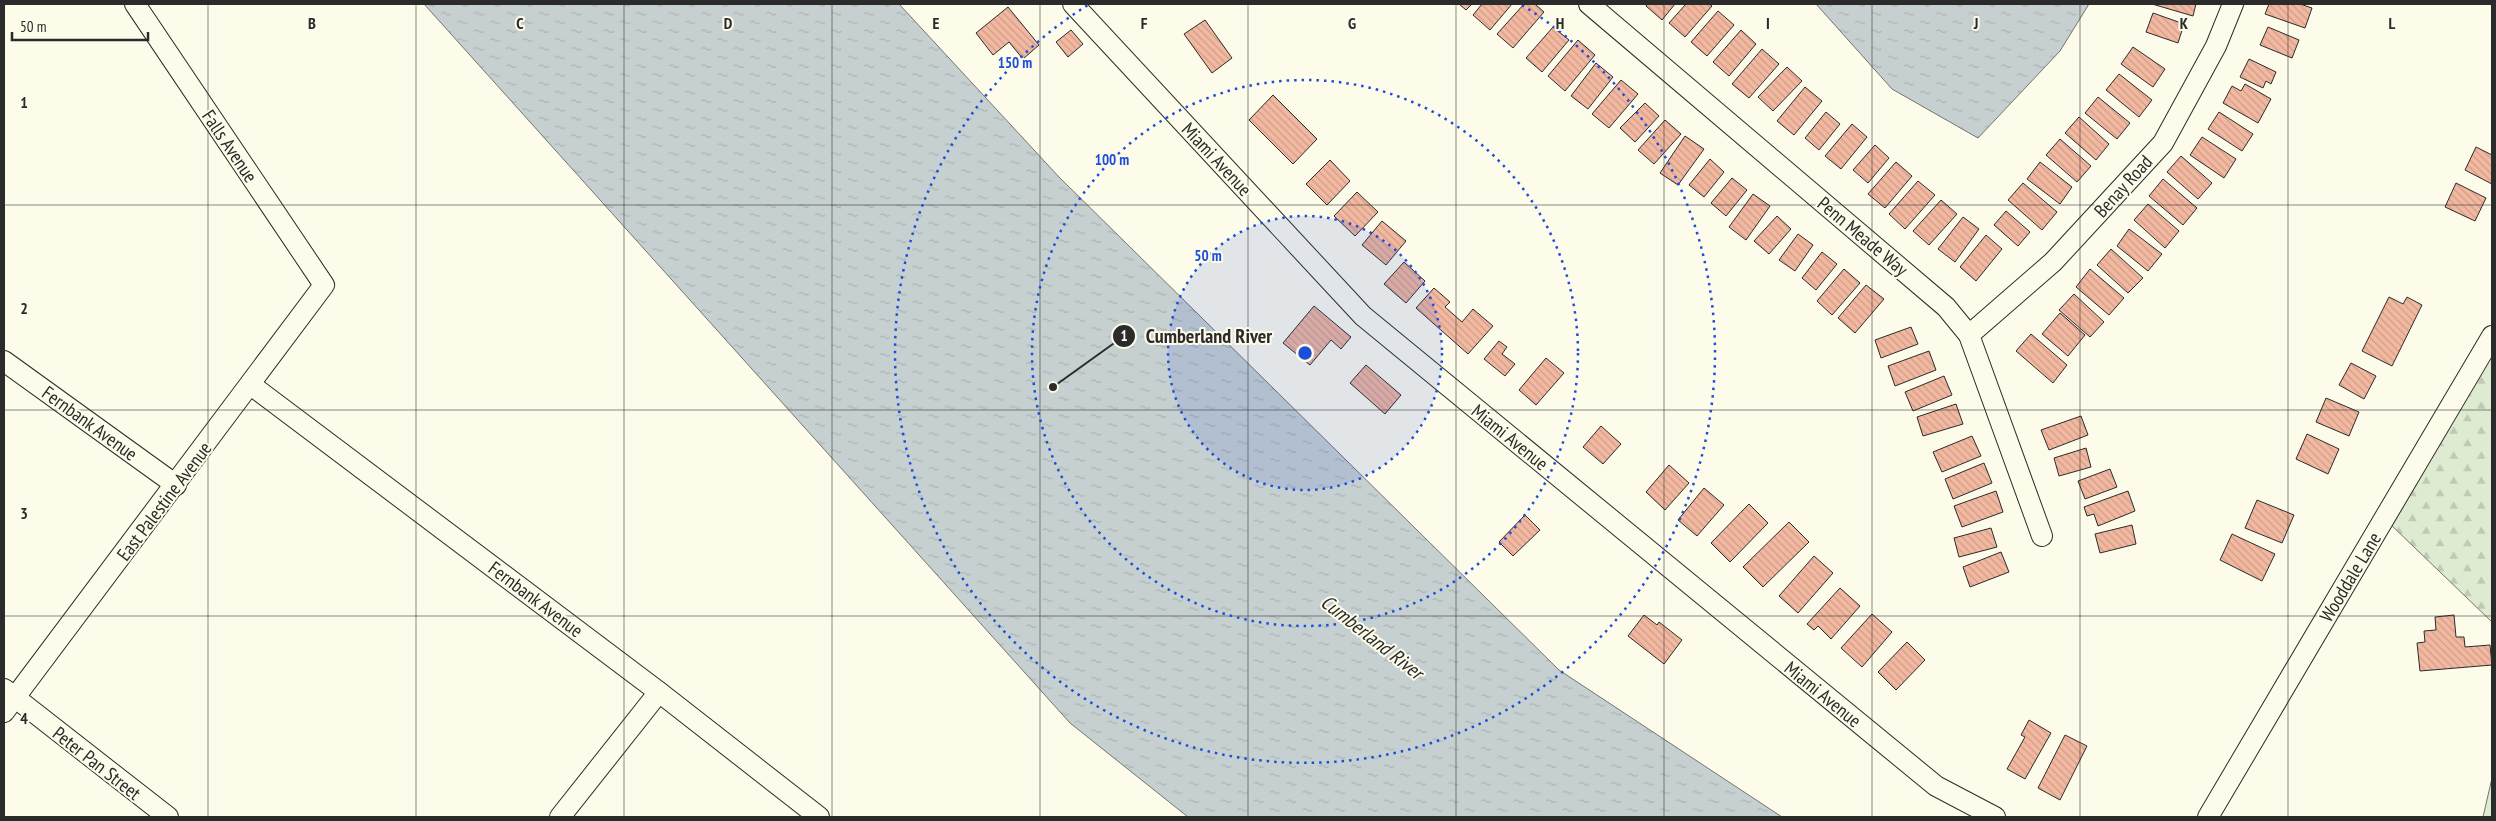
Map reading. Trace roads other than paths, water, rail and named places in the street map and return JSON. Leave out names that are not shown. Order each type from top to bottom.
[{"type":"street","name":"Falls Avenue","points":[[135,4],[324,285],[321,288]]},
{"type":"street","name":"Miami Avenue","points":[[1073,4],[1363,316],[1936,786],[1995,817]]},
{"type":"street","name":"Penn Meade Way","points":[[1589,4],[1946,307],[1969,335],[2042,536]]},
{"type":"street","name":"Benay Road","points":[[1969,335],[2054,262],[2162,143],[2216,46],[2233,4]]},
{"type":"street","name":"East Palestine Avenue","points":[[7,700],[176,485],[321,288]]},
{"type":"street","name":"Wooddale Lane","points":[[2208,817],[2492,336]]},
{"type":"street","name":"Fernbank Avenue","points":[[4,361],[176,485]]},
{"type":"street","name":"Fernbank Avenue","points":[[251,385],[659,692],[819,817]]},
{"type":"street","points":[[560,817],[659,692]]},
{"type":"street","name":"Peter Pan Street","points":[[7,700],[168,817]]},
{"type":"water","points":[[424,4],[899,4],[1059,177],[1559,670],[1782,817],[1188,817],[1070,723]]},
{"type":"water","points":[[1816,4],[2089,4],[2060,51],[1978,138],[1892,89]]},
{"type":"place","name":"Cumberland River","points":[[1053,387]]}]
